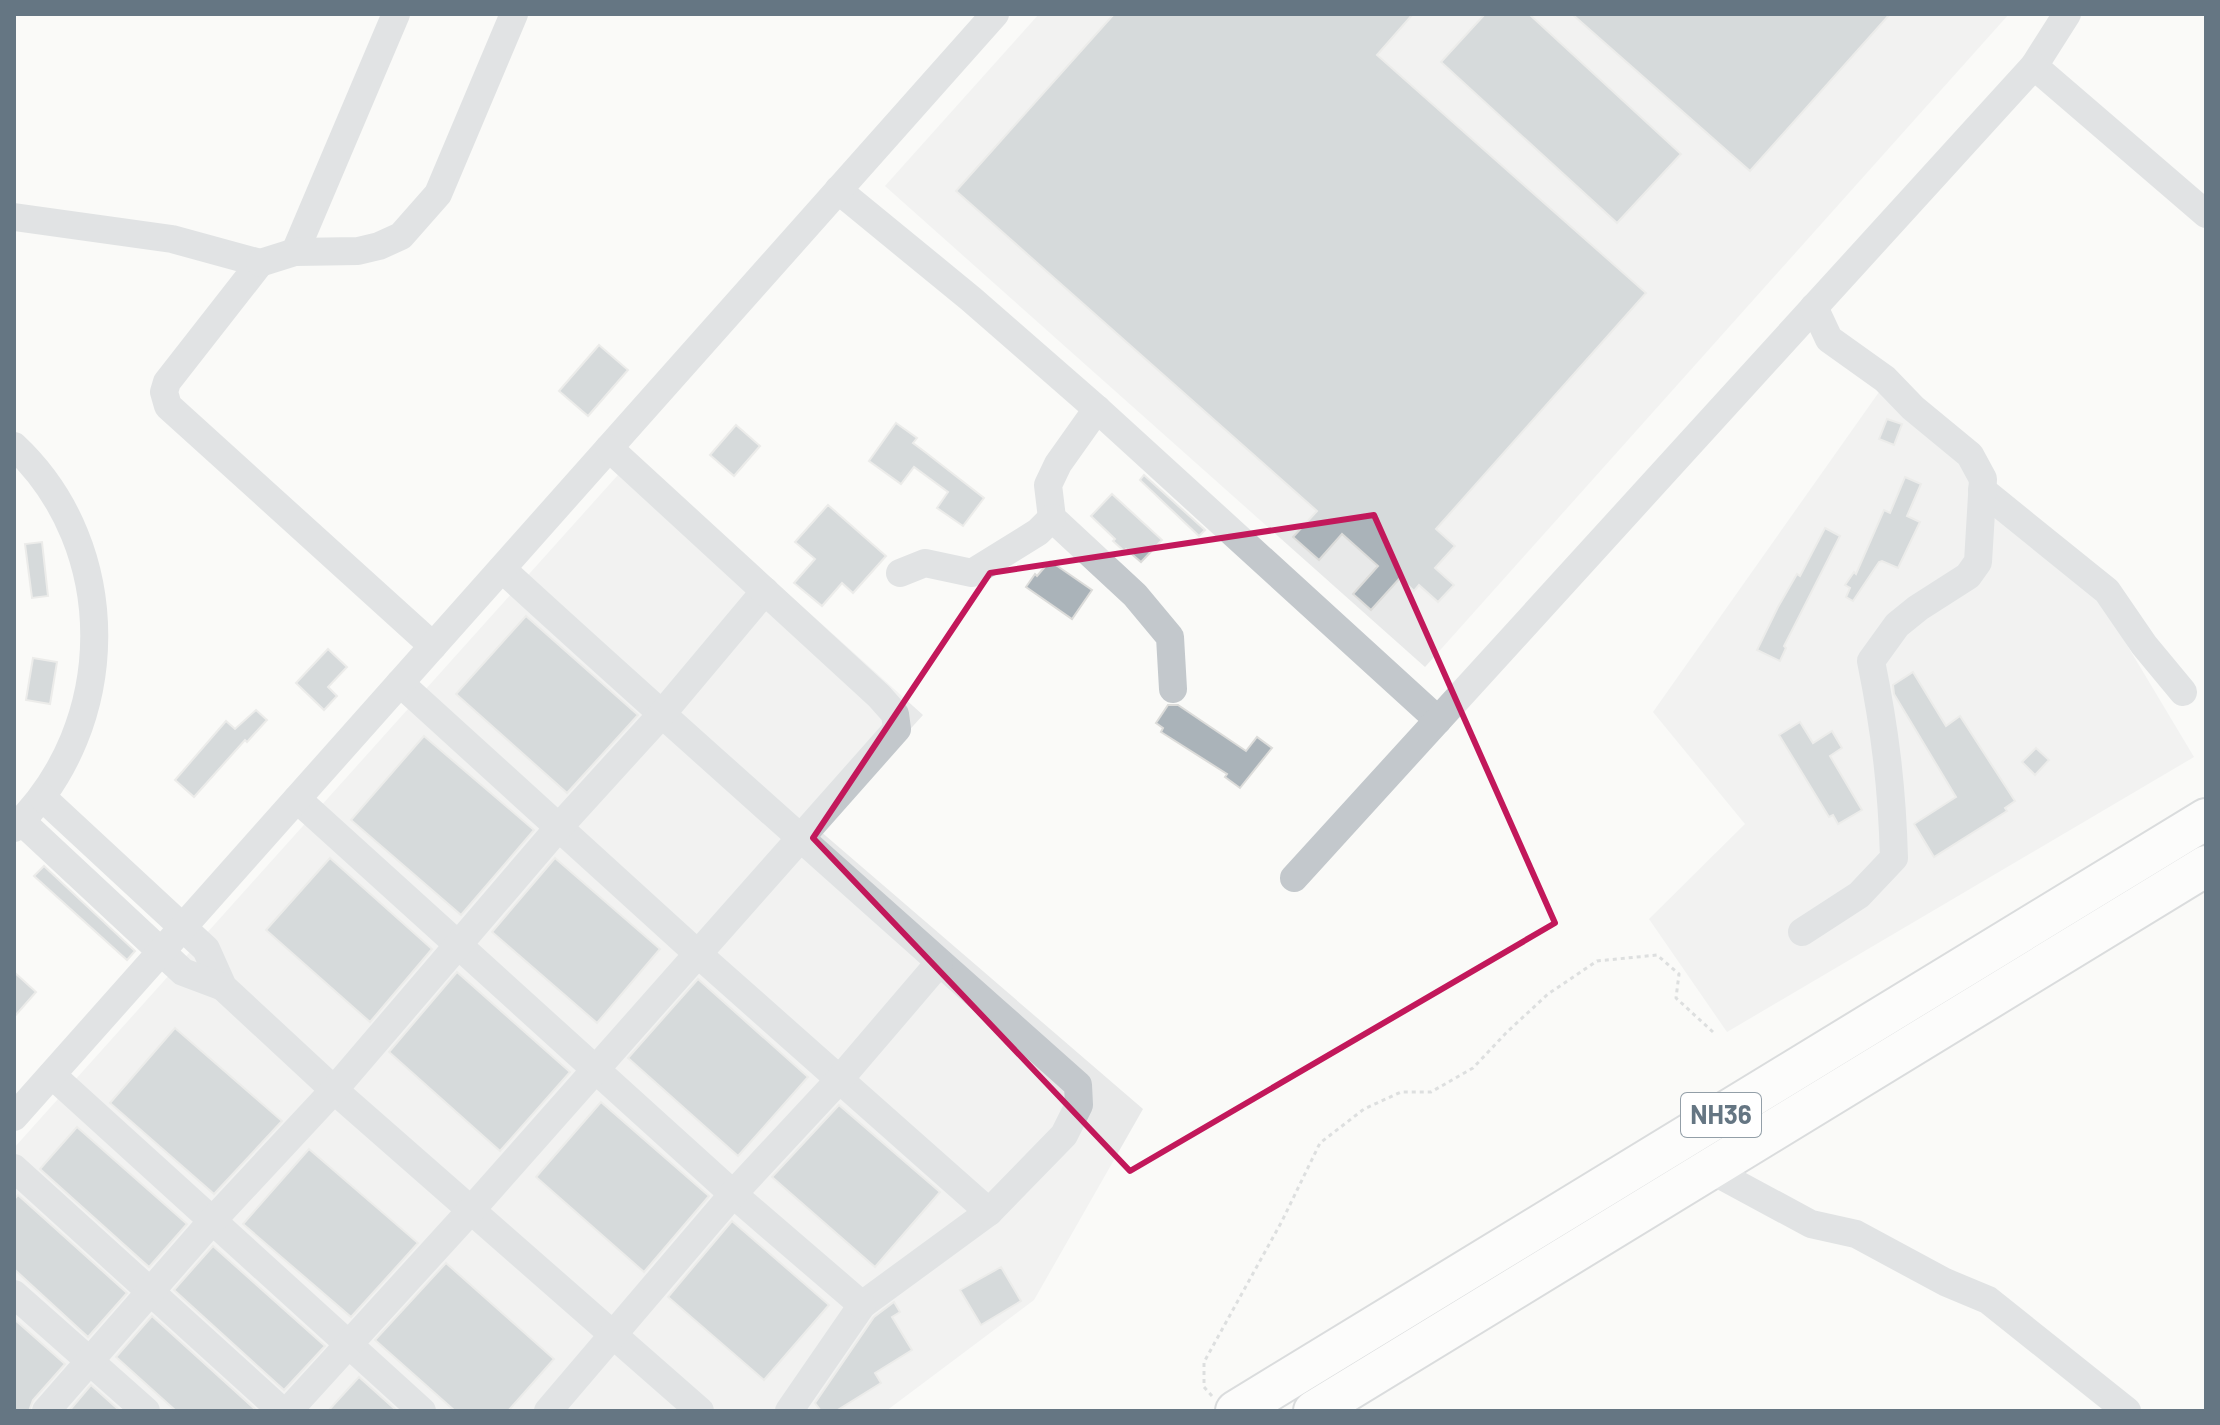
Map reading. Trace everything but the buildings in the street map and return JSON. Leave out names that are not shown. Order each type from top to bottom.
[{"type":"highway","name":"NH36","points":[[1227,1407],[2206,819]]},
{"type":"highway","name":"NH36","points":[[1314,1411],[2206,866]]},
{"type":"street","points":[[295,252],[396,14]]},
{"type":"street","points":[[14,217],[172,239],[260,263],[295,252],[358,251],[379,246],[401,236],[438,194],[514,14]]},
{"type":"street","points":[[14,1117],[995,14]]},
{"type":"street","points":[[1294,878],[2034,66],[2067,14]]},
{"type":"street","points":[[2034,66],[2206,214]]},
{"type":"street","points":[[838,190],[971,299],[1097,409],[1438,720]]},
{"type":"street","points":[[260,263],[167,382],[164,392],[168,406],[433,646]]},
{"type":"street","points":[[1802,932],[1859,895],[1894,858],[1892,785],[1871,661],[1897,625],[1968,576],[1978,562],[1983,479],[1970,455],[1913,408],[1885,379],[1829,339],[1814,307]]},
{"type":"street","points":[[1097,409],[1058,464],[1048,485],[1052,518],[1135,595],[1170,637],[1173,689]]},
{"type":"street","points":[[14,446],[46,482],[68,518],[84,557],[95,619],[93,672],[81,723],[64,761],[42,797],[18,824],[183,972],[223,987],[334,1090],[700,1411]]},
{"type":"street","points":[[288,1411],[472,1209],[897,729],[895,714],[609,448]]},
{"type":"street","points":[[1982,490],[2107,591],[2144,645],[2183,692]]},
{"type":"street","points":[[900,573],[925,563],[972,573],[1038,532],[1052,518]]},
{"type":"street","points":[[502,569],[661,715],[1078,1085],[1079,1105],[1064,1135],[989,1212],[862,1305],[789,1411]]},
{"type":"street","points":[[46,1411],[212,1221],[334,1090],[765,591]]},
{"type":"street","points":[[400,683],[698,954],[989,1212]]},
{"type":"street","points":[[42,797],[206,949],[223,987]]},
{"type":"street","points":[[297,799],[733,1194],[862,1305]]},
{"type":"street","points":[[548,1411],[733,1194],[839,1080],[939,963]]},
{"type":"street","points":[[52,1075],[422,1411]]},
{"type":"street","points":[[14,1168],[282,1411]]},
{"type":"street","points":[[1709,1169],[1811,1224],[1856,1234],[1945,1282],[1988,1300],[2127,1411]]},
{"type":"street","points":[[14,1294],[146,1411]]},
{"type":"path","points":[[1227,1407],[1204,1387],[1204,1362],[1282,1221],[1320,1143],[1364,1109],[1401,1092],[1431,1092],[1473,1068],[1548,994],[1597,961],[1657,955],[1679,974],[1676,998],[1713,1032]]},
{"type":"highlighted area","points":[[1374,515],[1555,923],[1130,1171],[813,838],[990,573]]},
{"type":"shaded area","points":[[1039,14],[2009,14],[1425,667],[885,186]]},
{"type":"shaded area","points":[[1884,385],[2088,580],[2194,757],[1727,1032],[1649,919],[1745,824],[1653,712]]},
{"type":"shaded area","points":[[635,456],[923,715],[819,830],[1143,1109],[1034,1300],[886,1411],[14,1411],[14,1148]]}]
